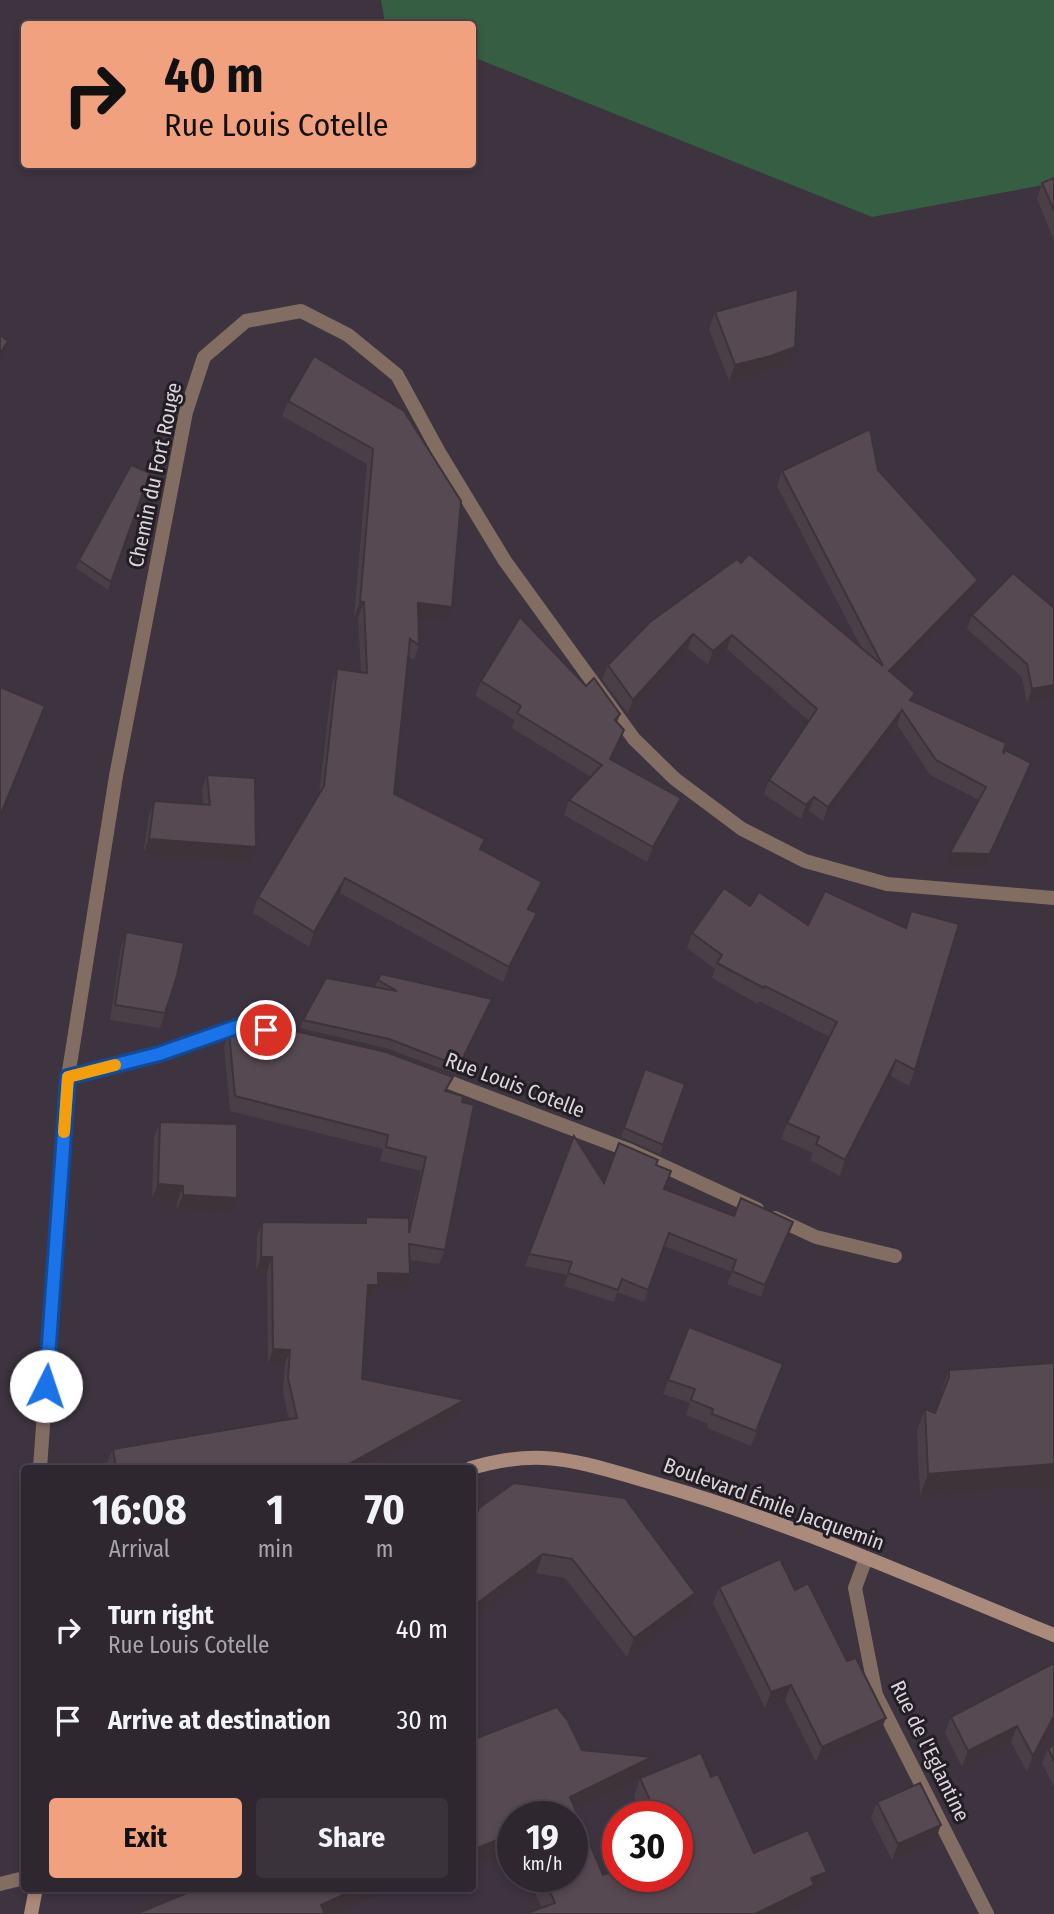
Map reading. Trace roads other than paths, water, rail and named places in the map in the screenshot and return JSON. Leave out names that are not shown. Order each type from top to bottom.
[{"type":"main road","name":"Boulevard Émile Jacquemin","points":[[476,1467],[505,1459],[544,1458],[578,1462],[692,1494],[866,1558],[1054,1635]]},
{"type":"main road","points":[[31,1914],[35,1892]]},
{"type":"street","name":"Chemin du Fort Rouge","points":[[40,1465],[68,1077],[116,776],[186,412],[204,358],[246,321],[301,311],[348,335],[397,375],[440,454],[505,561],[634,739],[675,779],[741,829],[805,861],[887,884],[1054,898]]},
{"type":"street","points":[[68,1077],[159,1054],[242,1025],[307,1040]]},
{"type":"street","name":"Rue Louis Cotelle","points":[[419,1071],[631,1151],[816,1237],[895,1256]]},
{"type":"street","name":"Rue de l'Eglantine","points":[[866,1558],[855,1588],[876,1695],[987,1914]]},
{"type":"street","points":[[0,1884],[21,1879]]}]
